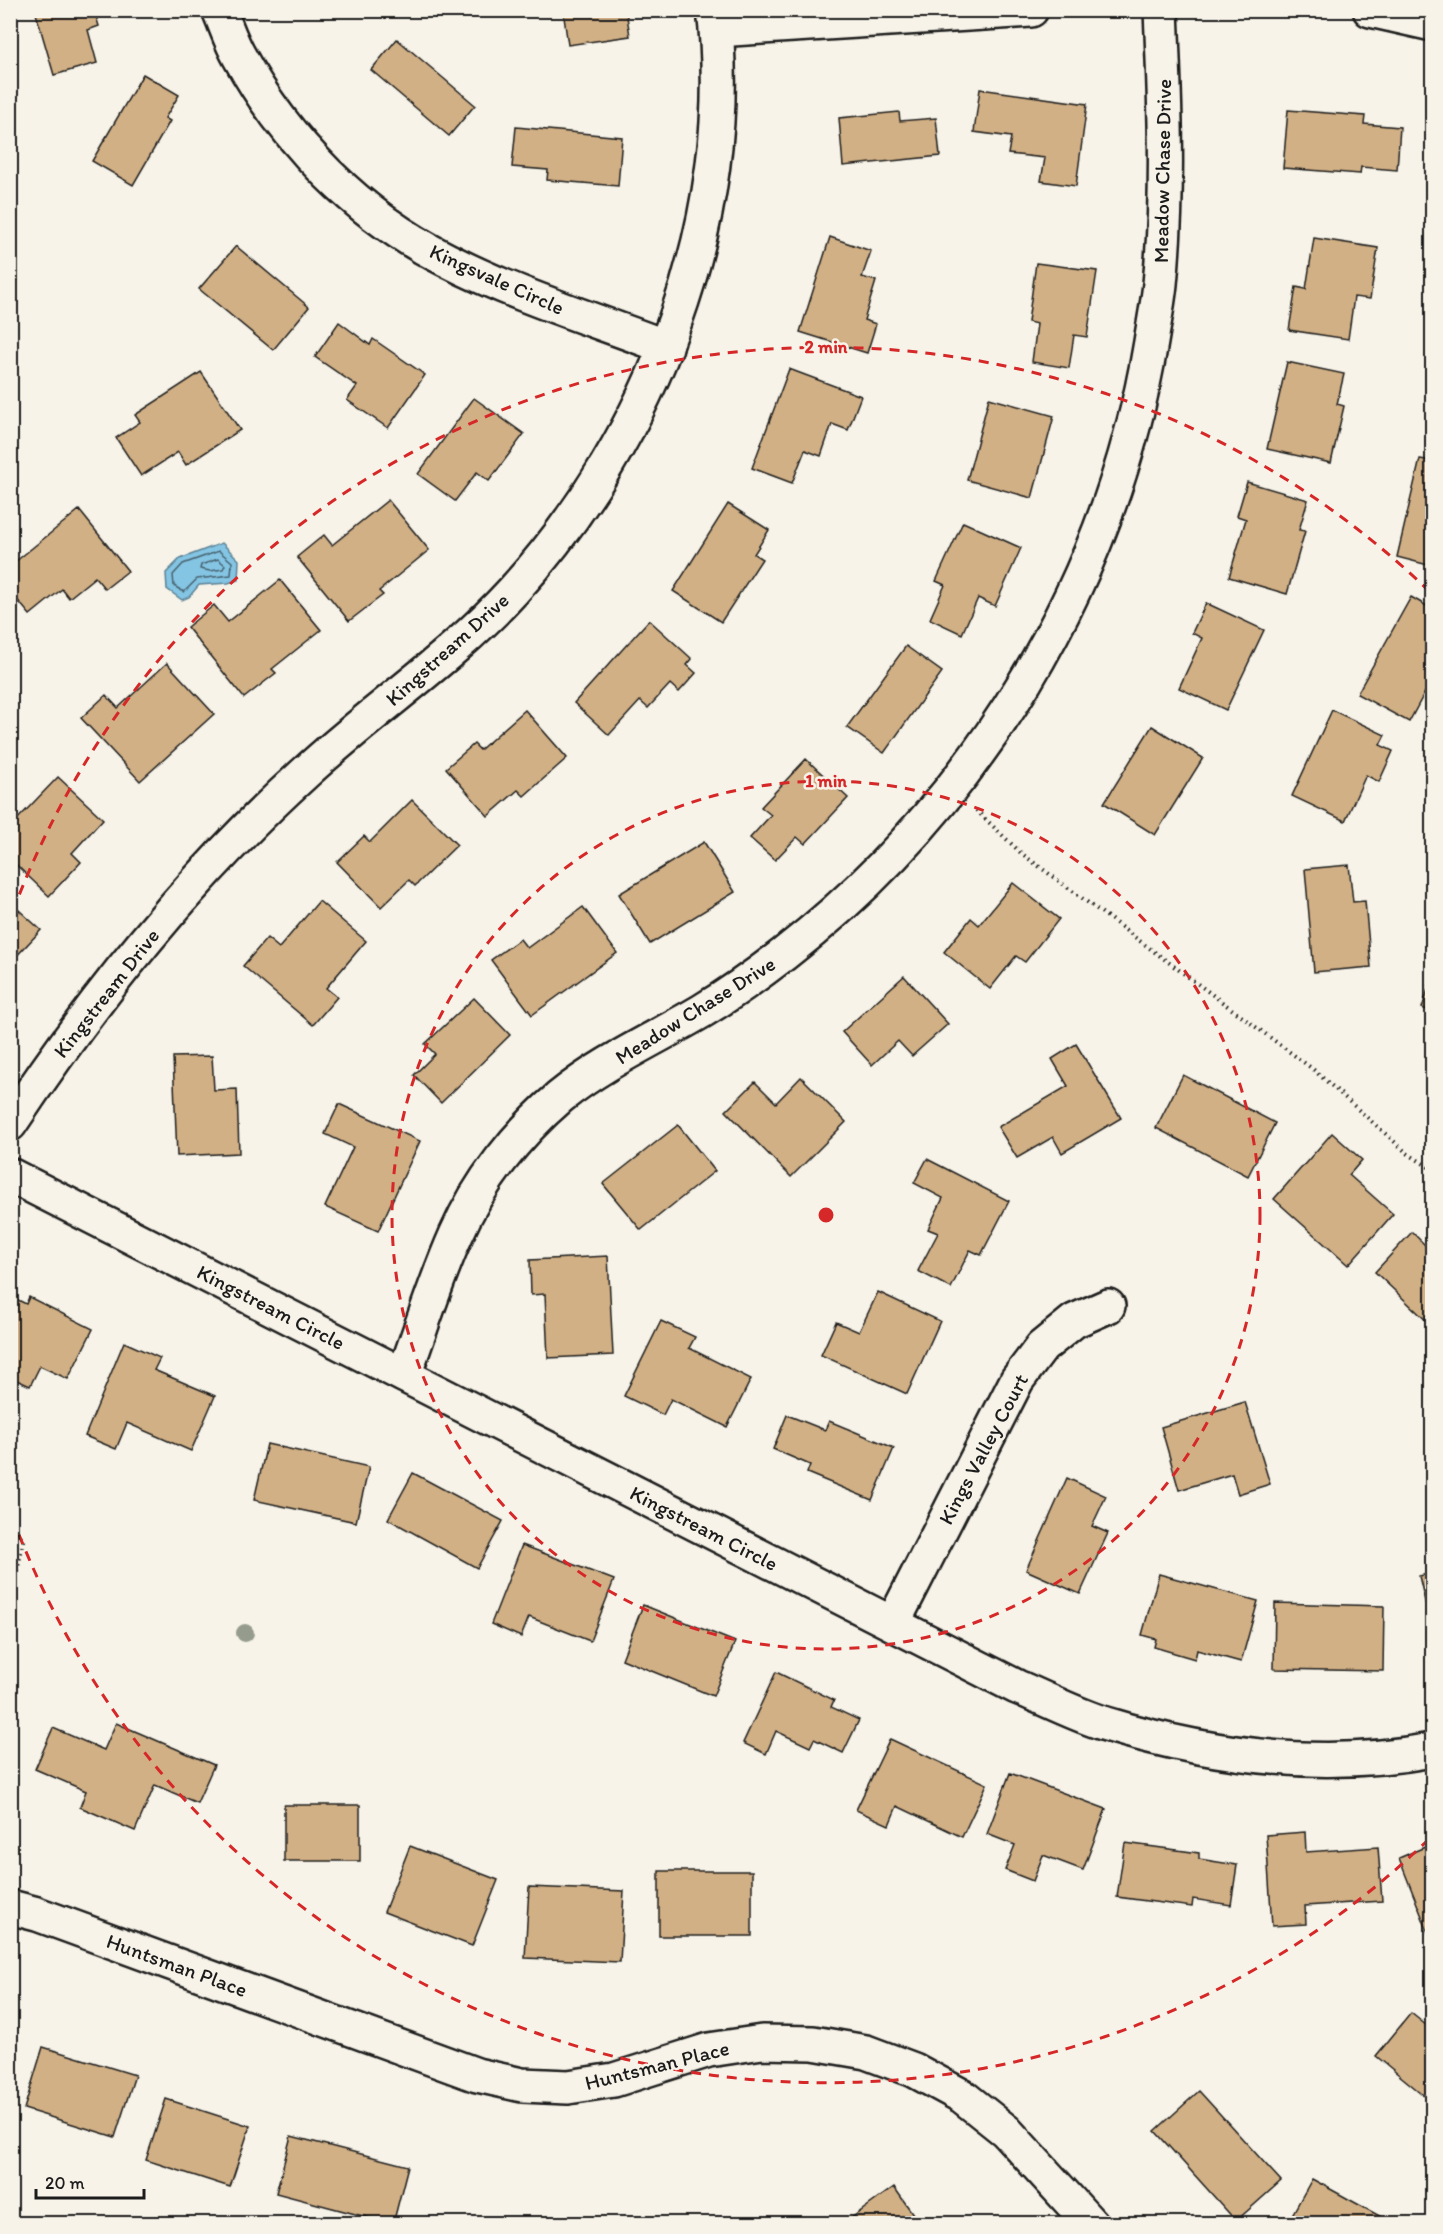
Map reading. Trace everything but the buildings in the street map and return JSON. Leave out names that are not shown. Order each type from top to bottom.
[{"type":"street","name":"Kingsvale Circle","points":[[219,10],[239,56],[288,130],[337,183],[388,225],[445,260],[492,281],[666,347]]},
{"type":"street","points":[[716,20],[1031,10]]},
{"type":"street","name":"Meadow Chase Drive","points":[[404,1375],[456,1233],[485,1182],[520,1136],[562,1096],[595,1073],[705,1009],[783,954],[859,889],[926,820],[952,787],[1005,716],[1051,638],[1089,559],[1122,468],[1144,383],[1160,287],[1166,193],[1161,10]]},
{"type":"street","points":[[1370,10],[1432,24]]},
{"type":"street","name":"Kingstream Drive","points":[[10,1124],[55,1057],[136,950],[220,856],[305,772],[479,626],[513,591],[567,527],[612,459],[650,386],[666,347],[695,260],[711,176],[716,127],[718,56],[716,20]]},
{"type":"street","name":"Kingstream Circle","points":[[10,1175],[1017,1687],[1104,1723],[1183,1745],[1262,1756],[1333,1760],[1402,1756],[1432,1750]]},
{"type":"street","name":"Kings Valley Court","points":[[893,1623],[1017,1380],[1042,1347],[1074,1321],[1108,1306]]},
{"type":"street","name":"Huntsman Place","points":[[10,1907],[37,1914],[477,2074],[522,2085],[568,2087],[614,2080],[709,2050],[762,2042],[813,2043],[866,2052],[914,2070],[962,2096],[1006,2131],[1091,2223]]},
{"type":"path","points":[[952,787],[1022,853],[1314,1070],[1407,1153],[1432,1169]]},
{"type":"path","points":[[10,1531],[24,1538],[10,1606]]},
{"type":"water","points":[[222,543],[239,560],[238,580],[199,585],[189,597],[182,600],[167,589],[166,573],[180,559]]}]
